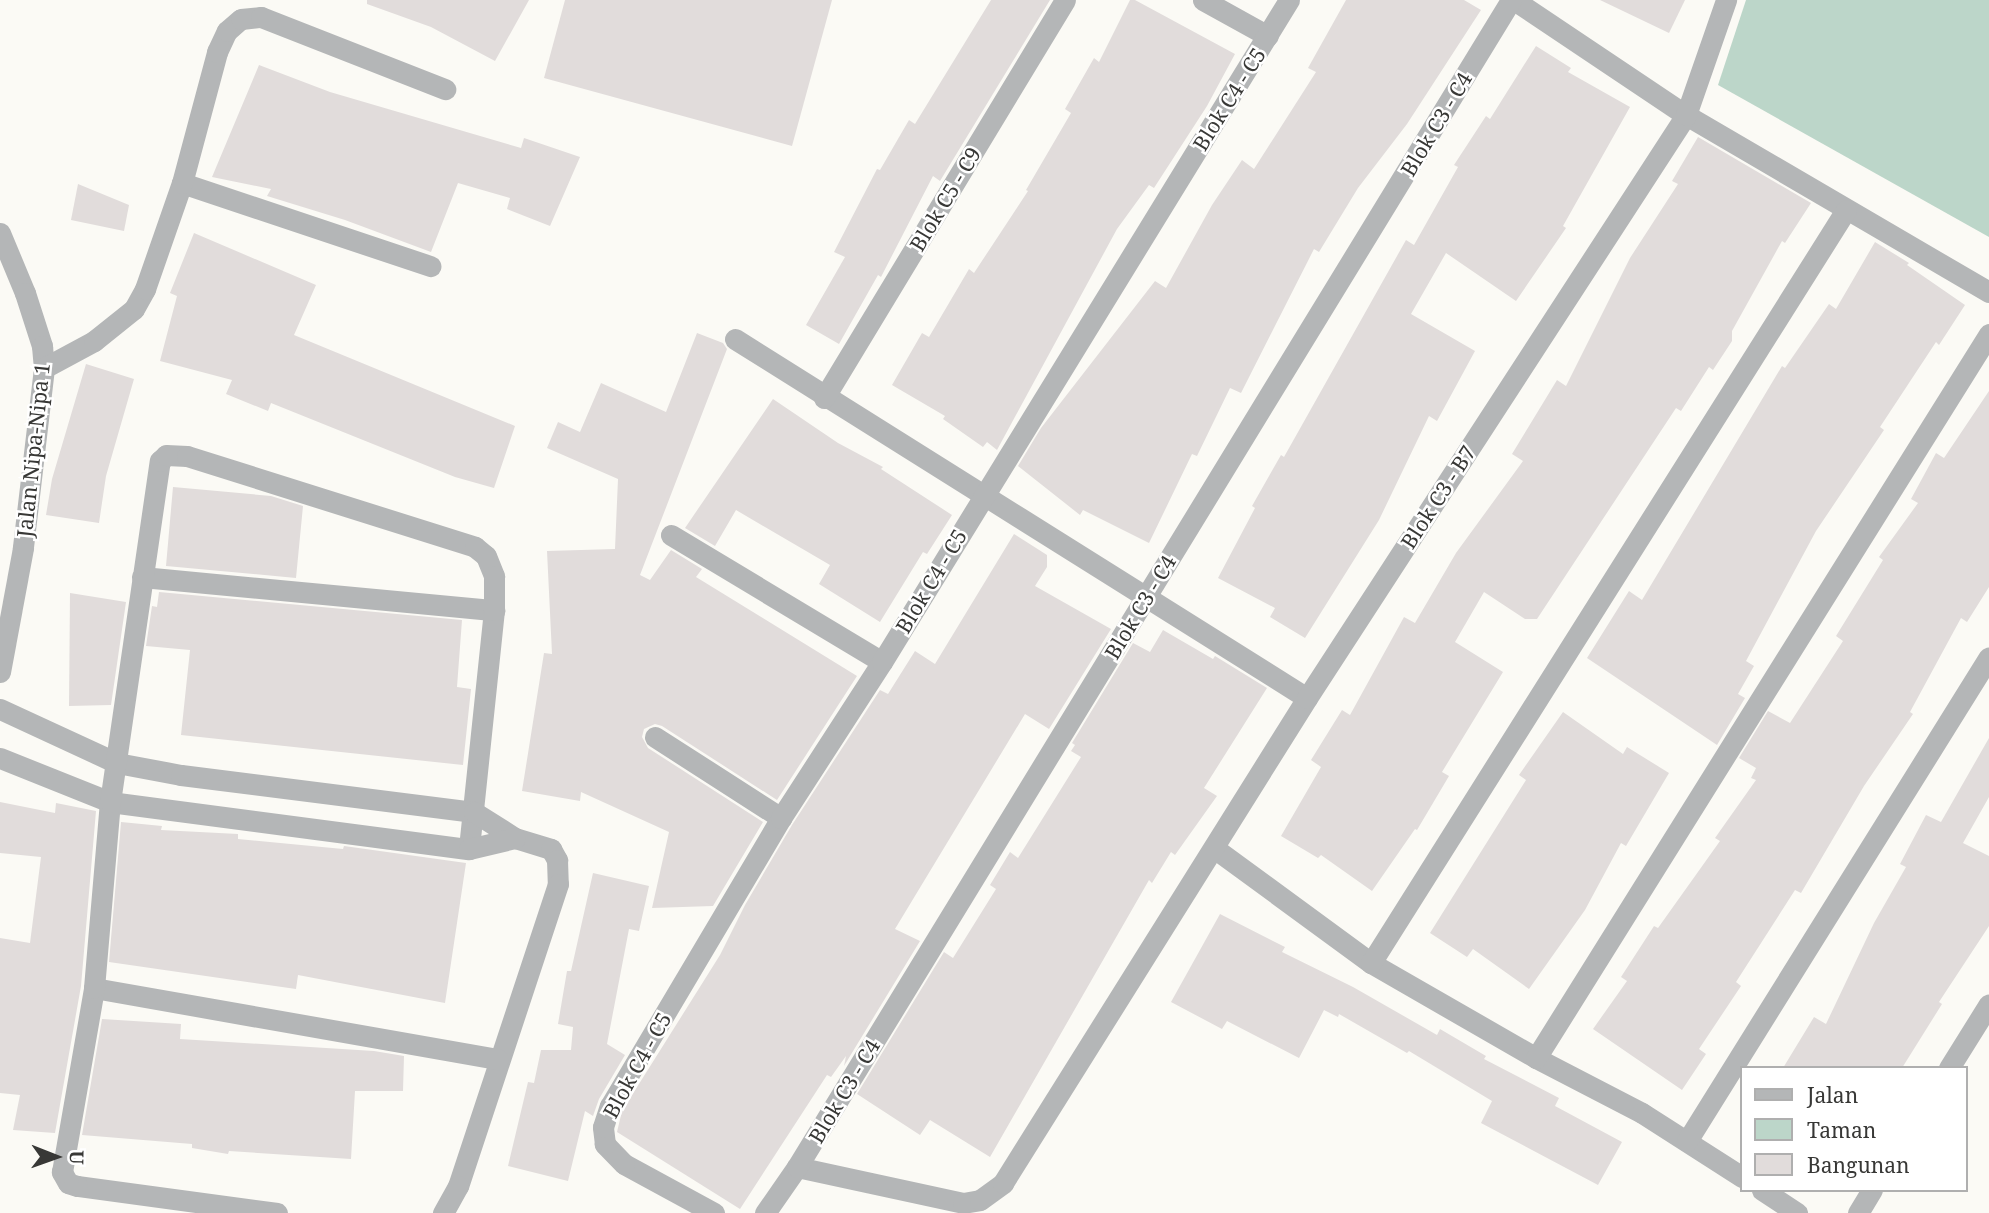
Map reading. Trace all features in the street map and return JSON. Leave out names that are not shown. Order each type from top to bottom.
[{"type":"street","name":"Blok C5 - C9","points":[[824,398],[1065,0]]},
{"type":"street","points":[[1203,0],[1268,36]]},
{"type":"street","name":"Blok C4 - C5","points":[[714,1213],[624,1164],[605,1144],[603,1127],[610,1106],[781,818],[882,662],[1289,0]]},
{"type":"street","points":[[1513,0],[1686,115],[1989,292]]},
{"type":"street","name":"Blok C3 - C4","points":[[765,1213],[797,1167],[1513,0]]},
{"type":"street","name":"Blok C3 - B7","points":[[797,1167],[964,1203],[980,1200],[1003,1183],[1307,698],[1686,115],[1726,0]]},
{"type":"street","points":[[44,368],[94,341],[134,309],[145,289],[182,183],[217,52],[228,31],[241,19],[261,17],[445,89]]},
{"type":"street","points":[[182,183],[430,266]]},
{"type":"street","points":[[1371,963],[1846,210]]},
{"type":"street","name":"Jalan Nipa-Nipa 1","points":[[0,233],[25,293],[42,346],[44,368],[23,548],[0,672]]},
{"type":"street","points":[[1536,1058],[1989,334]]},
{"type":"street","points":[[735,339],[824,398],[1307,698]]},
{"type":"street","points":[[277,1213],[77,1186],[65,1180],[62,1172],[94,988],[110,802],[156,472],[166,455],[176,454],[475,547],[486,556],[494,576],[494,610],[470,849]]},
{"type":"street","points":[[671,535],[882,662]]},
{"type":"street","points":[[142,577],[494,610]]},
{"type":"street","points":[[1687,1141],[1989,657]]},
{"type":"street","points":[[0,709],[117,763],[181,775],[474,812],[515,838],[551,849],[560,871],[558,884],[458,1186],[443,1213]]},
{"type":"street","points":[[655,737],[781,818]]},
{"type":"street","points":[[0,758],[110,802],[470,849],[515,838]]},
{"type":"street","points":[[1213,848],[1371,963],[1536,1058],[1642,1113],[1741,1176]]},
{"type":"street","points":[[94,988],[498,1059]]},
{"type":"street","points":[[1950,1066],[1989,1004]]},
{"type":"street","points":[[1765,1192],[1797,1213]]},
{"type":"street","points":[[1858,1213],[1871,1192]]},
{"type":"green space","points":[[1746,0],[1989,0],[1989,237],[1718,85]]},
{"type":"building","points":[[367,0],[529,0],[495,61],[431,27],[367,4]]},
{"type":"building","points":[[565,0],[832,0],[792,146],[544,78]]},
{"type":"building","points":[[991,0],[1050,0],[940,181],[933,176],[881,277],[878,275],[839,344],[806,325],[845,257],[834,252],[877,169],[880,170],[909,120],[915,124]]},
{"type":"building","points":[[1130,0],[1135,0],[1235,54],[1207,106],[1154,188],[1149,185],[1117,229],[997,450],[987,442],[983,447],[943,419],[945,416],[892,385],[922,333],[929,337],[969,269],[974,273],[1028,191],[1026,190],[1071,113],[1065,109],[1094,58],[1099,62]]},
{"type":"building","points":[[1346,0],[1464,0],[1481,10],[1407,124],[1358,188],[1319,252],[1314,249],[1241,393],[1230,388],[1197,456],[1192,454],[1149,543],[1083,510],[1080,515],[1018,466],[1041,428],[1155,281],[1166,288],[1212,205],[1242,160],[1254,169],[1316,72],[1308,68]]},
{"type":"building","points":[[1600,0],[1685,0],[1669,33]]},
{"type":"building","points":[[1536,46],[1571,68],[1568,72],[1630,107],[1563,226],[1566,228],[1516,301],[1446,253],[1411,314],[1475,351],[1437,421],[1429,416],[1379,520],[1305,638],[1270,617],[1275,608],[1218,578],[1255,508],[1252,506],[1281,455],[1284,457],[1406,240],[1414,245],[1458,167],[1454,165],[1486,116],[1490,119]]},
{"type":"building","points":[[259,65],[330,92],[521,148],[524,138],[580,157],[550,226],[507,209],[510,198],[458,183],[431,252],[345,220],[267,196],[271,189],[212,177]]},
{"type":"building","points":[[1698,137],[1811,203],[1785,243],[1782,241],[1732,331],[1732,341],[1713,370],[1709,367],[1681,411],[1676,408],[1537,619],[1525,619],[1484,592],[1455,642],[1503,672],[1442,772],[1449,776],[1417,830],[1415,829],[1372,891],[1321,855],[1318,858],[1281,836],[1321,767],[1311,760],[1342,710],[1350,715],[1404,617],[1415,623],[1456,553],[1523,461],[1512,454],[1557,380],[1566,386],[1630,258],[1678,184],[1672,181]]},
{"type":"building","points":[[78,184],[129,205],[124,231],[71,220]]},
{"type":"building","points":[[194,233],[316,285],[294,335],[515,426],[494,488],[455,477],[271,403],[268,411],[226,394],[232,380],[160,361],[177,296],[170,293]]},
{"type":"building","points":[[1875,242],[1909,263],[1907,265],[1965,305],[1939,345],[1936,342],[1880,427],[1884,430],[1816,531],[1746,661],[1754,666],[1738,694],[1745,698],[1717,745],[1587,658],[1629,591],[1642,600],[1782,366],[1785,368],[1829,304],[1836,309]]},
{"type":"building","points":[[697,333],[723,343],[727,349],[640,575],[650,580],[671,550],[702,569],[696,577],[857,676],[777,800],[662,726],[655,724],[644,729],[642,737],[648,748],[763,822],[713,906],[652,908],[669,832],[581,792],[580,801],[522,791],[544,653],[552,654],[547,551],[615,549],[618,479],[547,448],[558,422],[580,432],[601,383],[666,412]]},
{"type":"building","points":[[86,364],[134,379],[106,476],[99,523],[46,515],[52,479]]},
{"type":"building","points":[[1989,391],[1989,587],[1967,622],[1961,618],[1910,712],[1913,714],[1864,786],[1801,893],[1795,890],[1736,982],[1741,986],[1699,1049],[1706,1054],[1682,1090],[1593,1029],[1627,981],[1621,977],[1654,926],[1658,928],[1720,841],[1715,838],[1756,780],[1751,778],[1756,768],[1739,758],[1768,711],[1790,723],[1843,641],[1836,636],[1883,560],[1879,557],[1918,503],[1911,499],[1936,453],[1944,458]]},
{"type":"building","points":[[773,399],[838,443],[883,467],[881,469],[952,515],[927,554],[923,552],[880,622],[819,584],[830,565],[736,510],[715,546],[685,528]]},
{"type":"building","points":[[173,487],[271,496],[303,506],[296,578],[166,566]]},
{"type":"building","points":[[1014,534],[1047,555],[1047,567],[1035,586],[1111,629],[1049,729],[1025,714],[895,929],[920,941],[844,1066],[846,1056],[831,1077],[827,1075],[740,1209],[617,1132],[622,1111],[720,955],[745,905],[792,825],[880,690],[888,694],[915,651],[935,664]]},
{"type":"building","points":[[159,592],[462,620],[457,687],[471,689],[463,765],[181,735],[190,650],[146,646],[152,606],[157,607]]},
{"type":"building","points":[[70,593],[126,602],[111,705],[69,706]]},
{"type":"building","points":[[1163,630],[1213,659],[1215,656],[1267,688],[1204,788],[1217,796],[1175,855],[1171,852],[1152,883],[1149,880],[990,1157],[930,1120],[920,1135],[857,1094],[944,952],[953,958],[996,889],[990,885],[1010,852],[1018,858],[1081,757],[1071,751],[1075,745],[1072,743],[1133,643],[1150,652]]},
{"type":"building","points":[[1563,712],[1623,754],[1627,747],[1669,773],[1626,846],[1621,843],[1585,910],[1529,989],[1473,949],[1467,957],[1430,933],[1526,780],[1519,775]]},
{"type":"building","points":[[1989,738],[1989,797],[1963,843],[1989,856],[1989,926],[1939,1002],[1942,1004],[1903,1066],[1784,1066],[1814,1017],[1826,1024],[1874,923],[1906,867],[1900,864],[1926,815],[1941,822]]},
{"type":"building","points":[[0,802],[55,813],[56,803],[96,811],[81,986],[55,1133],[13,1130],[20,1095],[0,1093],[0,938],[30,943],[41,857],[0,853]]},
{"type":"building","points":[[121,822],[162,826],[161,830],[238,834],[238,839],[343,849],[344,846],[466,863],[445,1003],[298,975],[296,989],[109,962]]},
{"type":"building","points":[[593,873],[649,886],[639,931],[629,929],[607,1044],[625,1055],[599,1099],[593,1116],[585,1111],[568,1181],[508,1166],[528,1082],[534,1083],[541,1050],[571,1050],[573,1027],[558,1024],[567,971],[571,971]]},
{"type":"building","points":[[1220,914],[1285,947],[1282,952],[1353,987],[1437,1035],[1440,1029],[1486,1056],[1484,1059],[1559,1098],[1555,1106],[1622,1142],[1598,1185],[1481,1123],[1492,1101],[1409,1051],[1407,1053],[1339,1014],[1338,1017],[1324,1010],[1299,1058],[1227,1021],[1222,1029],[1171,1002]]},
{"type":"building","points":[[102,1019],[181,1024],[180,1039],[374,1051],[404,1056],[403,1091],[355,1091],[351,1159],[229,1151],[228,1154],[192,1148],[192,1144],[82,1135]]}]
